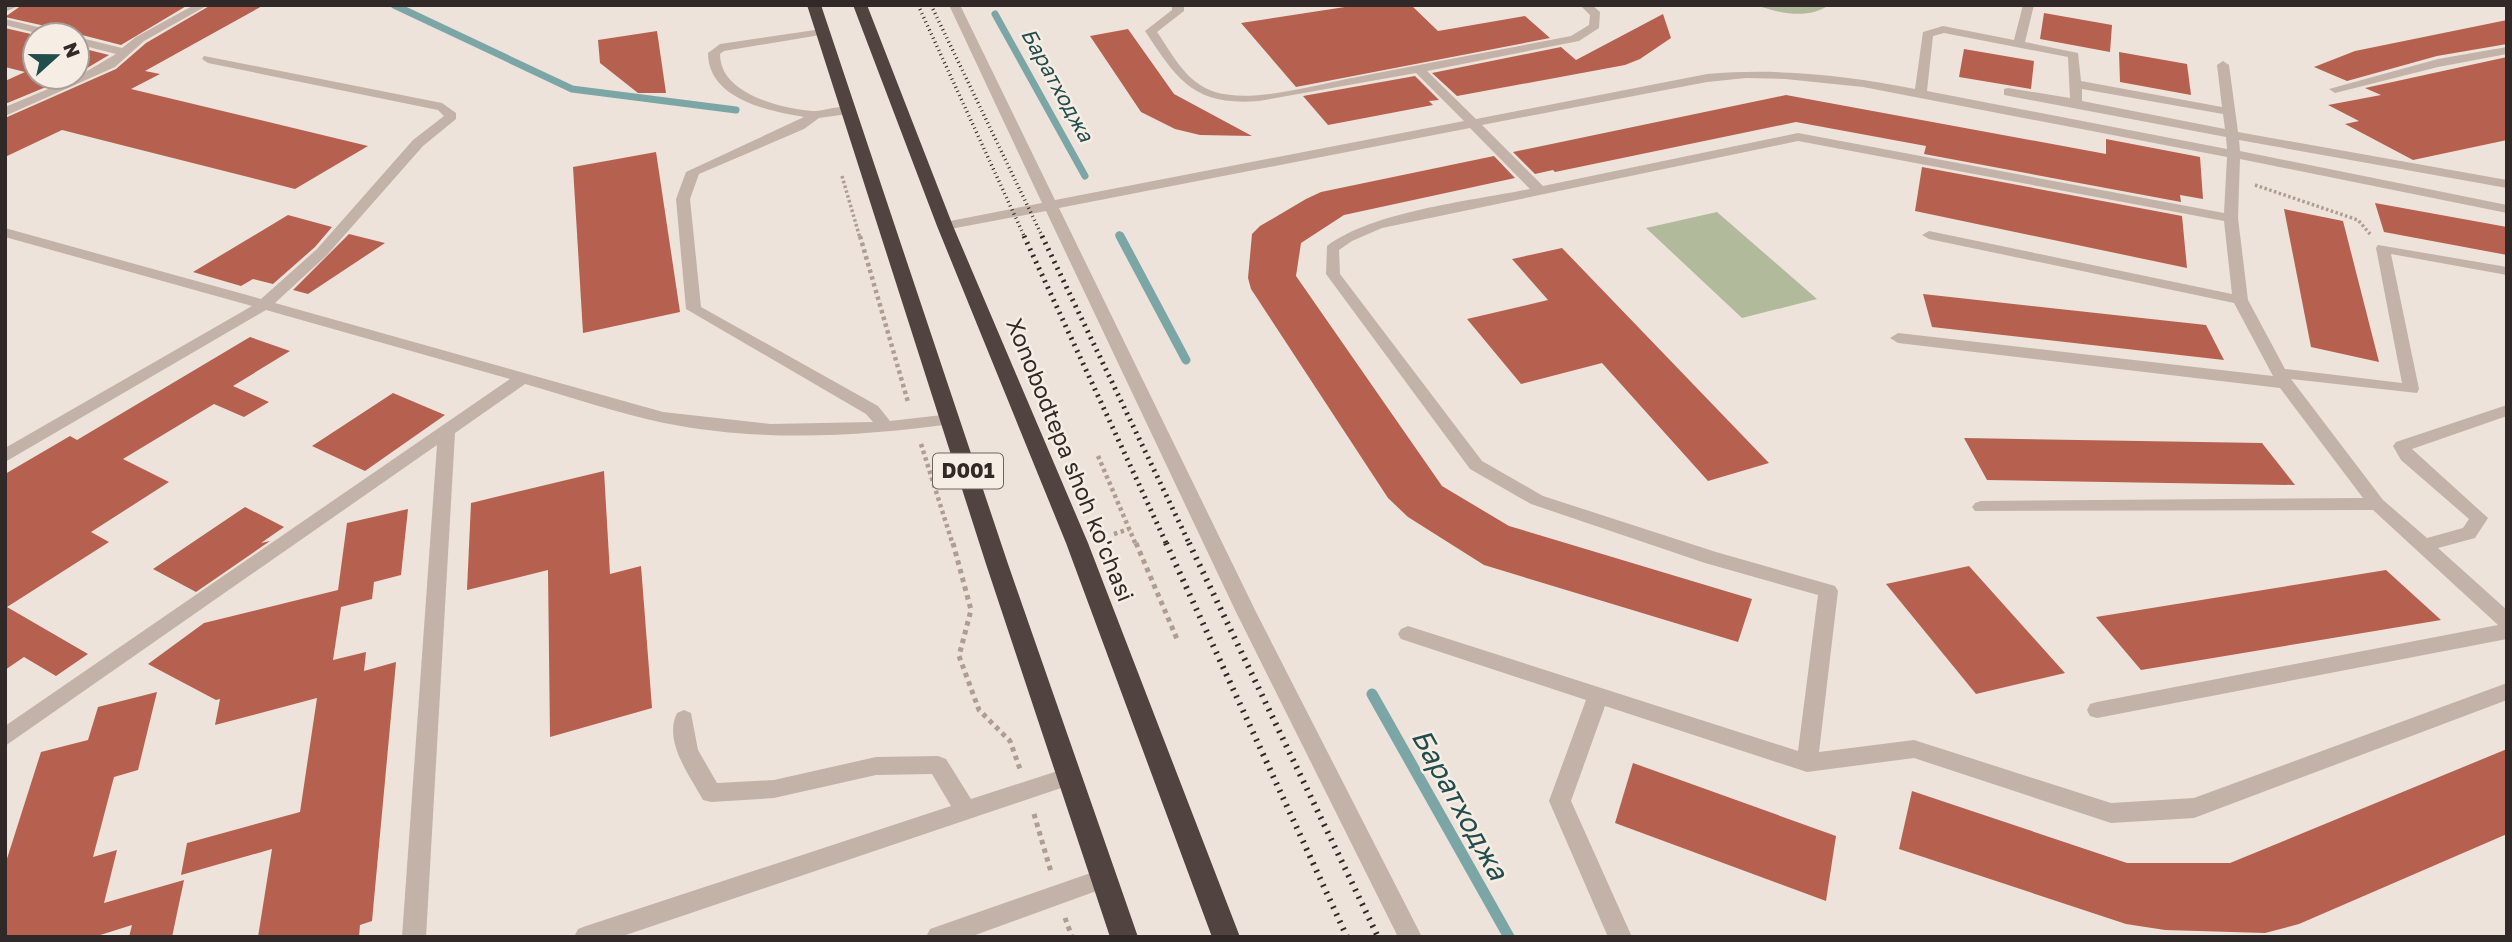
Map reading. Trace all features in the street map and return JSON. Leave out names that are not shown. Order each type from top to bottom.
[{"type":"highway","name":"D001","points":[[814,5],[1124,937]]},
{"type":"highway","name":"Xonobodtepa shoh ko'chasi","points":[[860,5],[945,226],[1077,543],[1226,937]]},
{"type":"street","points":[[5,9],[15,5]]},
{"type":"street","points":[[5,112],[111,64],[123,52],[203,5]]},
{"type":"street","points":[[954,5],[1246,612],[1410,937]]},
{"type":"street","points":[[1178,5],[1178,11],[1151,31],[1187,82],[1214,96],[1259,98],[1574,38],[1595,26],[1595,13],[1585,5]]},
{"type":"street","points":[[2019,44],[2029,5]]},
{"type":"street","points":[[1920,95],[1927,34],[1943,29],[2074,55],[2076,103]]},
{"type":"street","points":[[822,32],[720,48],[714,53],[714,68],[729,86],[767,107],[815,115],[848,110]]},
{"type":"street","points":[[91,44],[123,52]]},
{"type":"street","points":[[2335,89],[2438,63],[2507,50]]},
{"type":"street","points":[[5,456],[263,306],[322,252],[418,143],[452,116],[442,107],[208,59]]},
{"type":"street","points":[[2223,65],[2235,153],[2231,218],[2240,300],[2283,378],[2377,504],[2507,622]]},
{"type":"street","points":[[1419,69],[1540,191]]},
{"type":"street","points":[[945,226],[1741,74],[1798,75],[1920,95],[2235,153],[2507,209]]},
{"type":"street","points":[[2075,84],[2231,112]]},
{"type":"street","points":[[2008,92],[2507,184]]},
{"type":"street","points":[[815,115],[799,126],[693,172],[682,199],[694,309],[872,410],[887,428]]},
{"type":"street","points":[[1807,763],[1828,591],[1712,558],[1537,500],[1476,465],[1334,274],[1332,249],[1365,229],[1798,138],[2231,218]]},
{"type":"street","points":[[5,232],[524,377],[622,408],[705,426],[773,430],[887,428],[951,419]]},
{"type":"street","points":[[1929,235],[2240,300]]},
{"type":"street","points":[[1898,338],[2411,389],[2383,248],[2507,271]]},
{"type":"street","points":[[5,737],[524,377]]},
{"type":"street","points":[[2423,546],[2469,533],[2479,518],[2407,456],[2402,446],[2507,410]]},
{"type":"street","points":[[414,937],[447,431]]},
{"type":"street","points":[[1981,507],[2377,504]]},
{"type":"street","points":[[2098,710],[2507,631]]},
{"type":"street","points":[[1408,634],[1807,763],[1914,749],[2111,813],[2194,808],[2507,691]]},
{"type":"street","points":[[1599,694],[1560,801],[1622,935]]},
{"type":"street","points":[[684,719],[687,751],[711,793],[774,789],[876,766],[938,765],[966,811]]},
{"type":"street","points":[[586,937],[1070,776]]},
{"type":"street","points":[[938,937],[1105,878]]},
{"type":"path","points":[[839,166],[914,424],[938,490],[963,574],[971,610],[959,656],[979,710],[1010,741],[1072,937]]},
{"type":"path","points":[[2233,177],[2358,220],[2383,248]]},
{"type":"path","points":[[1098,456],[1177,639]]},
{"type":"path","points":[[1114,534],[1129,529]]},
{"type":"green space","points":[[1756,5],[1829,5],[1821,10],[1793,14]]},
{"type":"green space","points":[[1717,212],[1817,299],[1742,318],[1646,228]]},
{"type":"building","points":[[22,5],[188,5],[121,45],[91,37],[91,21],[23,21],[5,17]]},
{"type":"building","points":[[211,5],[264,5],[145,71],[160,74],[131,89],[368,146],[295,189],[62,130],[5,157],[5,118],[66,91],[91,91],[91,80],[116,69],[146,43]]},
{"type":"building","points":[[1358,5],[1411,5],[1438,31],[1525,16],[1550,38],[1296,87],[1241,23]]},
{"type":"building","points":[[2044,13],[2112,25],[2110,52],[2040,39]]},
{"type":"building","points":[[1663,14],[1671,38],[1640,59],[1625,65],[1457,96],[1432,73],[1561,47],[1576,60]]},
{"type":"building","points":[[2507,20],[2507,44],[2437,56],[2347,81],[2314,67],[2355,51]]},
{"type":"building","points":[[5,28],[21,32],[21,71],[5,67]]},
{"type":"building","points":[[1128,29],[1174,94],[1252,136],[1200,135],[1175,129],[1141,112],[1090,36]]},
{"type":"building","points":[[657,31],[666,93],[638,93],[600,63],[598,40]]},
{"type":"building","points":[[1964,49],[2034,61],[2031,89],[1959,77]]},
{"type":"building","points":[[91,50],[109,55],[91,66]]},
{"type":"building","points":[[2119,52],[2187,64],[2191,95],[2120,82]]},
{"type":"building","points":[[2507,57],[2507,140],[2413,160],[2345,124],[2359,121],[2328,105],[2381,95],[2365,88]]},
{"type":"building","points":[[21,74],[21,91],[36,91],[5,104],[5,81]]},
{"type":"building","points":[[1415,76],[1439,100],[1429,101],[1433,105],[1328,125],[1303,96]]},
{"type":"building","points":[[1786,95],[2106,154],[2106,139],[2200,157],[2203,199],[2180,195],[2181,202],[1924,154],[1926,146],[1796,122],[1555,172],[1553,170],[1535,174],[1513,152]]},
{"type":"building","points":[[656,152],[680,312],[583,333],[573,167]]},
{"type":"building","points":[[1494,156],[1515,178],[1344,215],[1301,243],[1296,276],[1442,486],[1509,526],[1752,599],[1738,642],[1484,565],[1408,517],[1388,498],[1251,289],[1248,278],[1252,234],[1260,226],[1306,199],[1321,192]]},
{"type":"building","points":[[1922,167],[2182,216],[2187,268],[1915,211]]},
{"type":"building","points":[[2375,203],[2507,227],[2507,255],[2384,232]]},
{"type":"building","points":[[2284,209],[2343,221],[2379,362],[2311,347]]},
{"type":"building","points":[[288,215],[332,227],[315,247],[273,284],[253,279],[241,286],[193,272]]},
{"type":"building","points":[[349,234],[385,243],[308,294],[293,290]]},
{"type":"building","points":[[1562,248],[1769,463],[1708,481],[1602,363],[1521,384],[1467,319],[1548,300],[1512,259]]},
{"type":"building","points":[[1923,294],[2206,325],[2224,360],[1932,327]]},
{"type":"building","points":[[250,337],[290,351],[233,386],[269,402],[244,417],[214,404],[123,459],[169,482],[91,532],[109,542],[7,607],[88,654],[56,676],[24,657],[5,670],[5,474],[70,436],[77,440]]},
{"type":"building","points":[[393,393],[445,415],[365,471],[312,446]]},
{"type":"building","points":[[1964,438],[2262,443],[2295,485],[1987,480]]},
{"type":"building","points":[[604,471],[610,574],[641,566],[652,708],[550,737],[548,570],[467,590],[471,503]]},
{"type":"building","points":[[245,507],[284,527],[261,543],[270,541],[196,592],[153,569]]},
{"type":"building","points":[[408,509],[401,575],[374,582],[372,599],[341,607],[333,660],[366,652],[364,671],[396,662],[372,921],[360,925],[359,937],[258,937],[272,849],[181,875],[187,843],[300,812],[317,698],[215,725],[220,699],[216,700],[148,664],[204,623],[338,590],[347,523]]},
{"type":"building","points":[[1969,566],[2065,673],[1976,694],[1886,584]]},
{"type":"building","points":[[2386,570],[2441,620],[2141,670],[2096,617]]},
{"type":"building","points":[[157,692],[138,770],[114,777],[93,857],[117,850],[104,903],[184,880],[172,937],[129,937],[132,925],[94,937],[5,937],[5,865],[41,752],[88,740],[98,707]]},
{"type":"building","points":[[2507,749],[2507,834],[2299,924],[2265,933],[2165,930],[2126,924],[1899,849],[1912,791],[2127,863],[2230,863]]},
{"type":"building","points":[[1633,763],[1836,836],[1826,901],[1615,823]]},
{"type":"waterway","points":[[394,5],[572,89],[736,110]]},
{"type":"waterway","name":"Баратходжа","points":[[995,14],[1085,176]]},
{"type":"waterway","name":"Баратходжа","points":[[1120,236],[1186,360]]},
{"type":"waterway","name":"Баратходжа","points":[[1372,694],[1509,937]]},
{"type":"railway","points":[[918,5],[1025,238]]},
{"type":"railway","points":[[931,5],[1043,238]]},
{"type":"railway","points":[[1024,236],[1167,545]]},
{"type":"railway","points":[[1042,236],[1190,545]]},
{"type":"railway","points":[[1166,543],[1347,937]]},
{"type":"railway","points":[[1189,543],[1378,937]]}]
